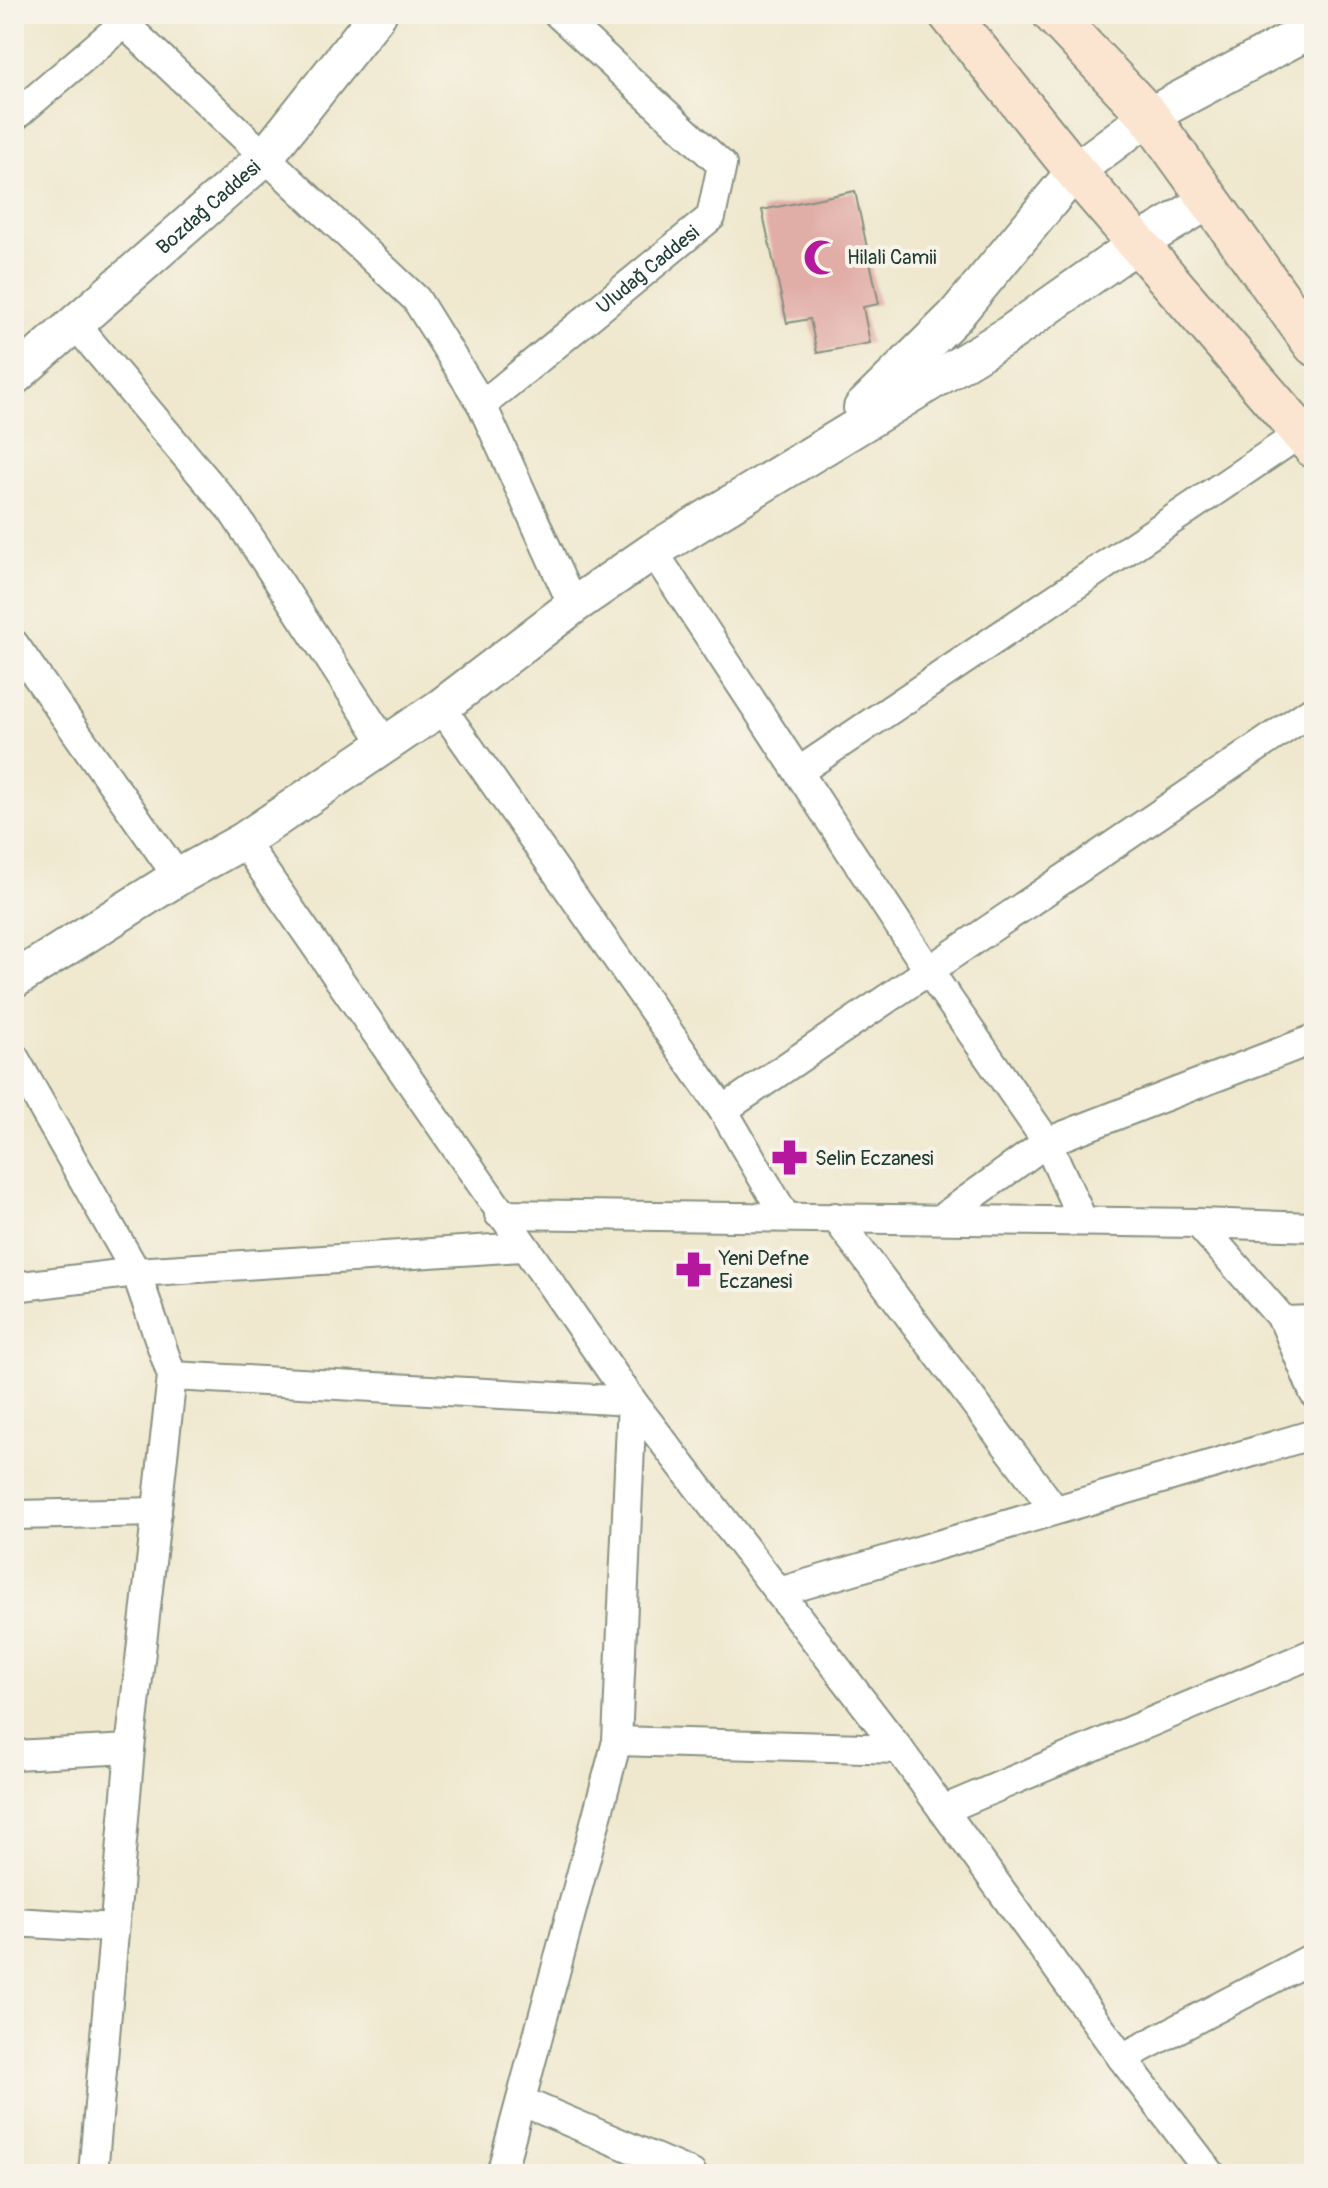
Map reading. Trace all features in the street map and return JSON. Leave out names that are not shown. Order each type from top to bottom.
[{"type":"main road","points":[[949,14],[1075,171],[1307,441]]},
{"type":"main road","points":[[1053,14],[1149,116],[1314,345]]},
{"type":"street","name":"Bozdağ Caddesi","points":[[14,377],[265,157],[378,14]]},
{"type":"street","name":"Uludağ Caddesi","points":[[482,405],[711,217],[722,165],[558,14]]},
{"type":"street","points":[[14,117],[119,19],[416,299],[482,405],[573,606]]},
{"type":"street","points":[[819,450],[955,316],[1075,171],[1149,116],[1314,28]]},
{"type":"street","points":[[14,980],[178,877],[243,841],[386,745],[573,606],[653,551],[1005,337],[1137,244],[1210,200]]},
{"type":"street","points":[[75,324],[233,512],[386,745]]},
{"type":"street","points":[[798,772],[1307,441]]},
{"type":"street","points":[[653,551],[929,971],[1047,1142],[1083,1221]]},
{"type":"street","points":[[14,644],[24,678],[178,877]]},
{"type":"street","points":[[441,707],[723,1110],[785,1216]]},
{"type":"street","points":[[723,1110],[1314,709]]},
{"type":"street","points":[[243,841],[499,1214],[632,1401],[899,1749],[1122,2058],[1211,2174]]},
{"type":"street","points":[[942,1218],[1047,1142],[1314,1039]]},
{"type":"street","points":[[14,1057],[136,1272],[172,1376],[130,1749],[93,2174]]},
{"type":"street","points":[[499,1214],[942,1218],[1314,1227]]},
{"type":"street","points":[[835,1217],[1055,1510]]},
{"type":"street","points":[[1198,1223],[1284,1321],[1314,1393]]},
{"type":"street","points":[[14,1287],[136,1272],[522,1247]]},
{"type":"street","points":[[1284,1321],[1314,1320]]},
{"type":"street","points":[[172,1376],[632,1401]]},
{"type":"street","points":[[501,2174],[617,1741],[632,1401]]},
{"type":"street","points":[[779,1592],[1314,1434]]},
{"type":"street","points":[[14,1515],[157,1512]]},
{"type":"street","points":[[943,1810],[1314,1653]]},
{"type":"street","points":[[617,1741],[899,1749]]},
{"type":"street","points":[[14,1755],[130,1749]]},
{"type":"street","points":[[14,1922],[114,1928]]},
{"type":"street","points":[[1122,2058],[1314,1957]]},
{"type":"street","points":[[521,2101],[692,2174]]},
{"type":"building","name":"Hilali Camii","points":[[855,191],[879,304],[863,307],[870,343],[817,353],[810,319],[787,323],[762,210]]},
{"type":"place","name":"Hilali Camii","points":[[821,257]]},
{"type":"place","name":"Selin Eczanesi","points":[[789,1158]]},
{"type":"place","name":"Yeni Defne Eczanesi","points":[[693,1269]]}]
